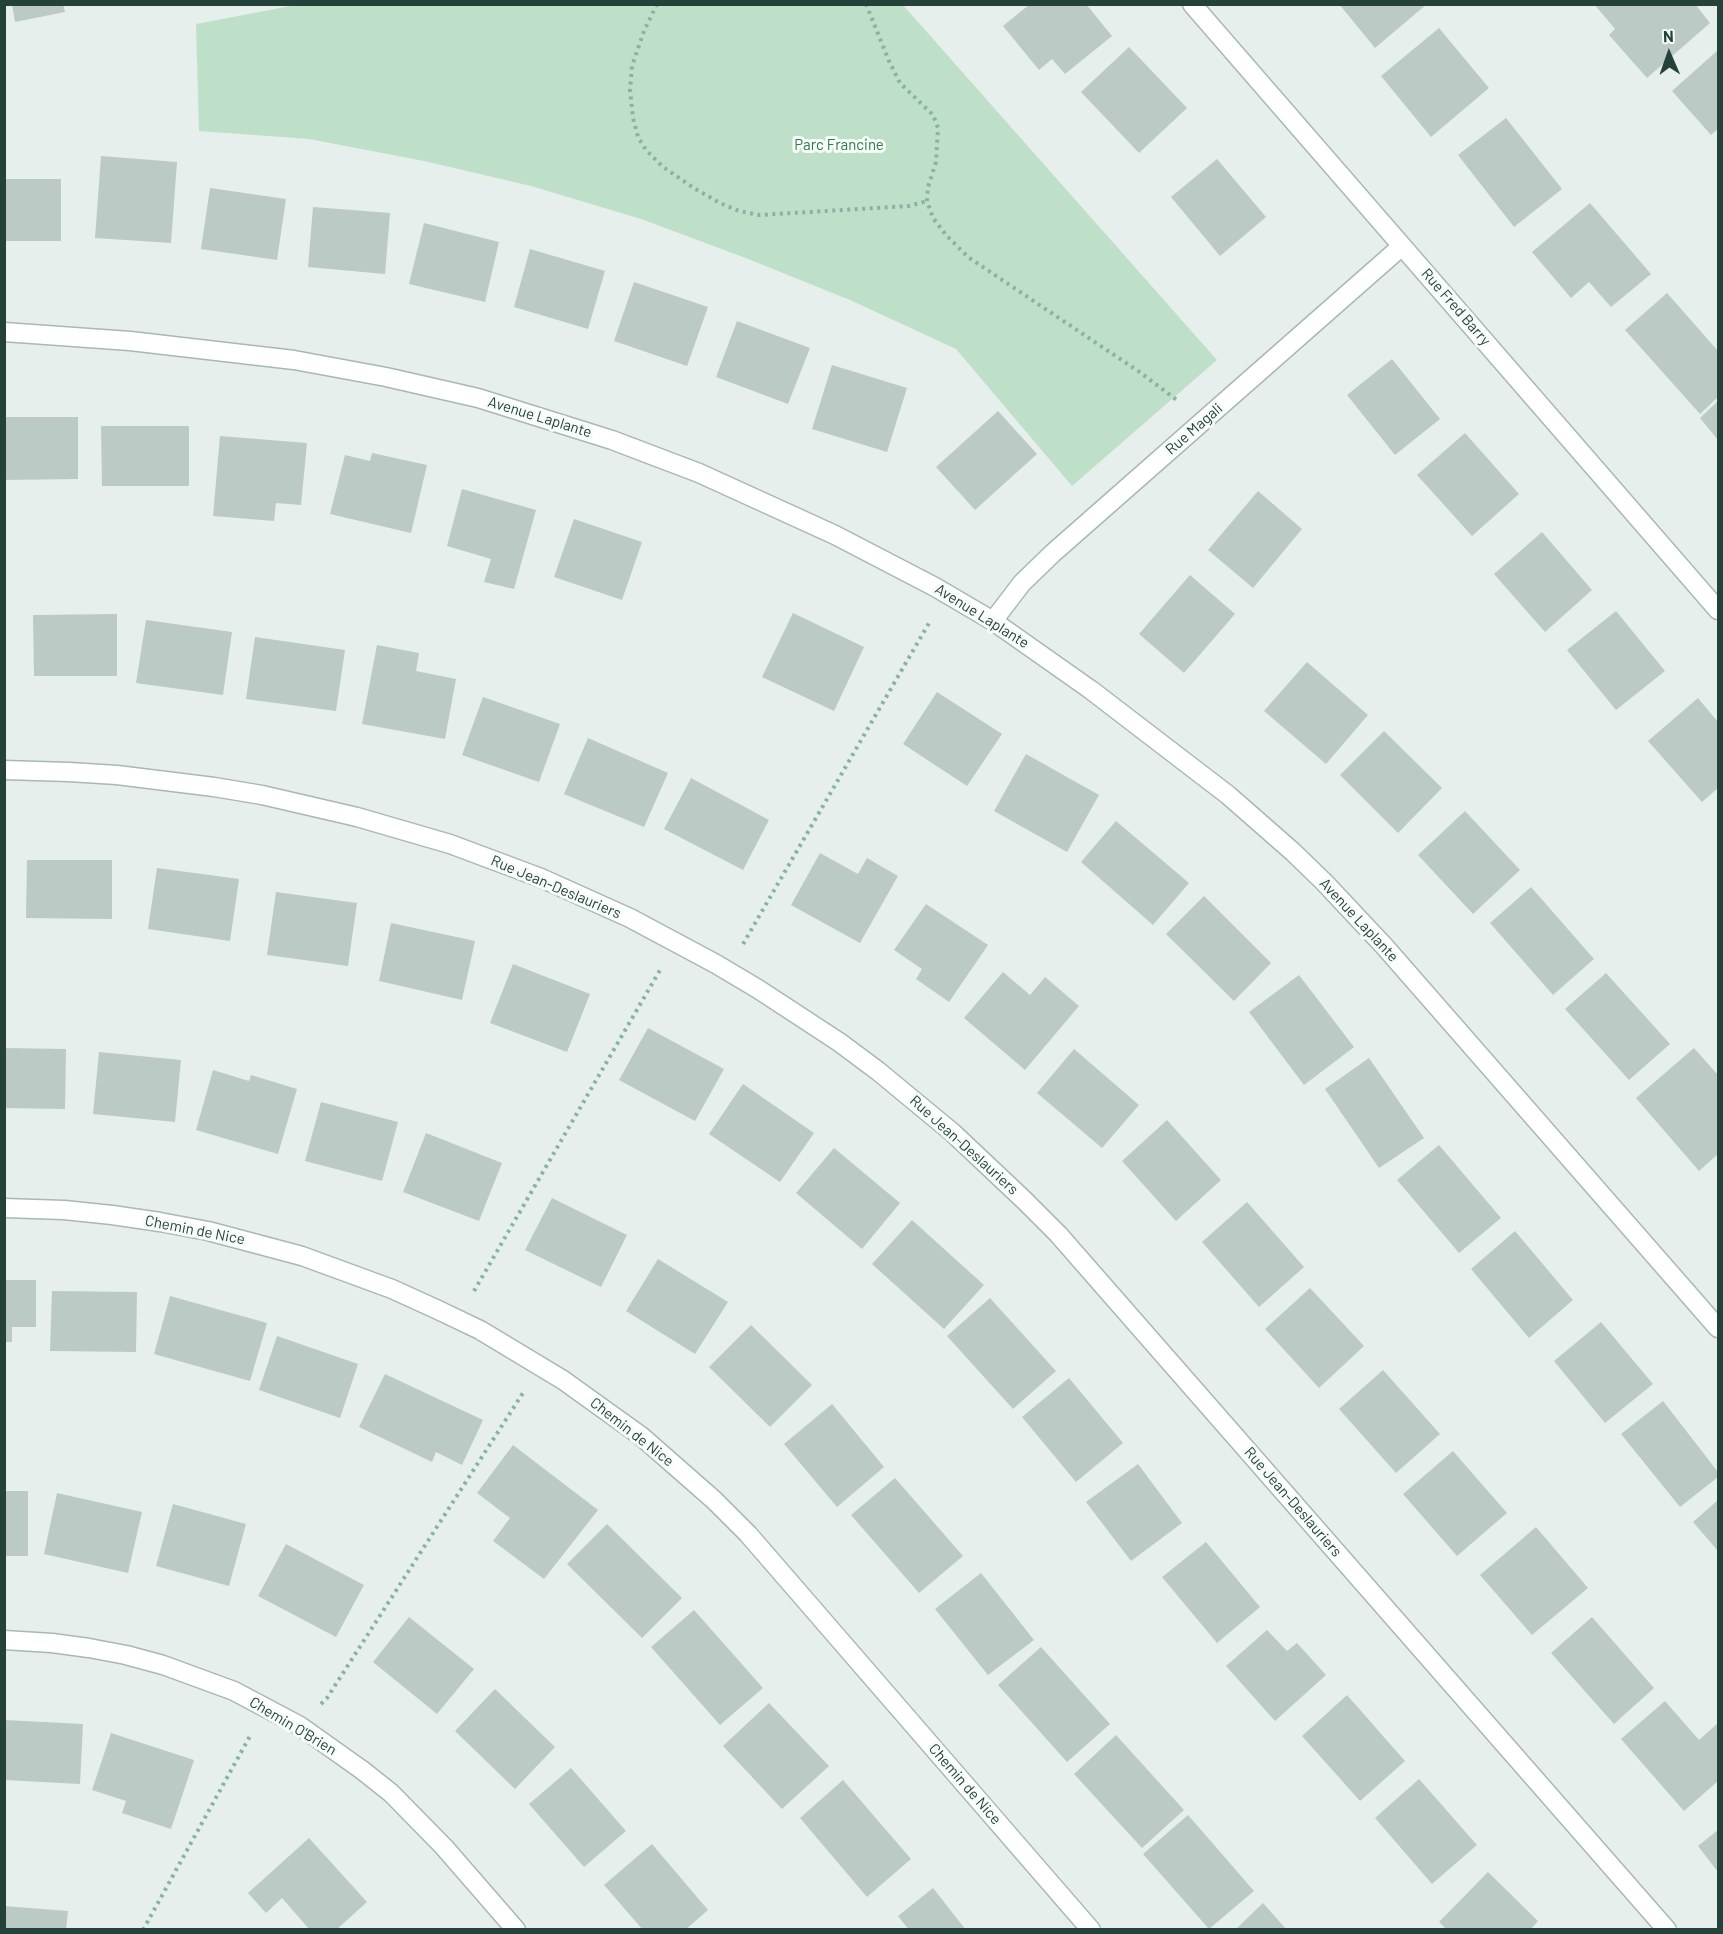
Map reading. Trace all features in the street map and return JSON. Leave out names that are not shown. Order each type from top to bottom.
[{"type":"street","name":"Rue Fred Barry","points":[[1192,4],[1719,610]]},
{"type":"street","name":"Rue Magali","points":[[993,621],[1022,584],[1053,553],[1402,246]]},
{"type":"street","name":"Avenue Laplante","points":[[4,332],[130,341],[294,360],[478,398],[612,440],[737,490],[835,535],[936,587],[993,621],[1091,690],[1186,762],[1260,823],[1324,882],[1424,990],[1719,1328]]},
{"type":"street","name":"Rue Jean-Deslauriers","points":[[4,770],[117,776],[243,792],[347,814],[450,844],[541,878],[630,918],[716,964],[831,1037],[878,1071],[953,1133],[1058,1234],[1666,1929]]},
{"type":"street","name":"Chemin de Nice","points":[[4,1208],[64,1210],[160,1222],[208,1231],[302,1256],[392,1289],[436,1309],[480,1330],[563,1380],[641,1436],[714,1500],[748,1534],[1090,1929]]},
{"type":"street","name":"Chemin O'Brien","points":[[4,1640],[80,1647],[126,1655],[163,1665],[234,1692],[300,1726],[332,1747],[391,1793],[444,1847],[516,1929]]},
{"type":"path","points":[[866,4],[900,83],[933,115],[938,128],[936,162],[928,187],[927,201],[933,218],[946,235],[968,257],[1141,373],[1178,401]]},
{"type":"path","points":[[656,5],[632,66],[630,90],[638,137],[645,150],[663,167],[720,203],[739,211],[759,214],[909,206],[927,201]]},
{"type":"path","points":[[743,944],[930,623]]},
{"type":"path","points":[[474,1291],[660,970]]},
{"type":"path","points":[[321,1704],[523,1393]]},
{"type":"path","points":[[142,1929],[250,1736]]},
{"type":"green space","name":"Parc Francine","points":[[301,4],[903,5],[1217,360],[1072,486],[956,349],[850,300],[641,219],[531,186],[424,161],[309,139],[199,131],[196,24]]},
{"type":"building","points":[[12,4],[63,4],[65,12],[15,22]]},
{"type":"building","points":[[1030,4],[1086,4],[1112,36],[1065,74],[1052,59],[1039,70],[1003,26]]},
{"type":"building","points":[[1339,4],[1427,4],[1375,48]]},
{"type":"building","points":[[1594,4],[1695,4],[1710,23],[1647,78],[1609,35],[1615,29]]},
{"type":"building","points":[[1439,28],[1489,88],[1431,137],[1381,76]]},
{"type":"building","points":[[1129,47],[1187,108],[1139,153],[1081,92]]},
{"type":"building","points":[[1718,50],[1718,129],[1711,135],[1672,91]]},
{"type":"building","points":[[1506,118],[1562,189],[1514,227],[1458,155]]},
{"type":"building","points":[[101,156],[177,162],[171,243],[95,238]]},
{"type":"building","points":[[1217,159],[1266,217],[1220,256],[1171,197]]},
{"type":"building","points":[[4,179],[61,179],[61,241],[4,241]]},
{"type":"building","points":[[210,188],[286,199],[277,260],[201,249]]},
{"type":"building","points":[[1590,203],[1651,274],[1611,307],[1589,282],[1571,298],[1532,252]]},
{"type":"building","points":[[313,207],[390,213],[385,274],[308,267]]},
{"type":"building","points":[[424,223],[499,242],[485,302],[409,284]]},
{"type":"building","points":[[530,249],[605,271],[588,329],[514,307]]},
{"type":"building","points":[[634,282],[708,307],[687,366],[614,341]]},
{"type":"building","points":[[1667,293],[1718,351],[1718,397],[1700,414],[1625,330]]},
{"type":"building","points":[[737,321],[810,348],[788,404],[716,377]]},
{"type":"building","points":[[1392,359],[1440,419],[1395,455],[1347,395]]},
{"type":"building","points":[[832,365],[907,388],[887,452],[812,429]]},
{"type":"building","points":[[1718,401],[1718,440],[1700,418]]},
{"type":"building","points":[[998,411],[1037,454],[975,510],[936,467]]},
{"type":"building","points":[[4,417],[78,417],[78,479],[4,480]]},
{"type":"building","points":[[101,426],[189,426],[189,486],[102,486]]},
{"type":"building","points":[[1465,433],[1519,494],[1472,536],[1417,475]]},
{"type":"building","points":[[220,436],[307,443],[301,505],[276,503],[274,521],[213,516]]},
{"type":"building","points":[[372,453],[427,465],[411,533],[330,514],[345,455],[370,461]]},
{"type":"building","points":[[462,489],[536,510],[514,589],[484,582],[491,559],[447,546]]},
{"type":"building","points":[[1258,491],[1302,529],[1253,588],[1208,550]]},
{"type":"building","points":[[574,519],[642,542],[622,600],[554,577]]},
{"type":"building","points":[[1542,532],[1592,590],[1545,632],[1494,574]]},
{"type":"building","points":[[1190,575],[1235,614],[1184,673],[1139,634]]},
{"type":"building","points":[[1616,611],[1665,671],[1616,710],[1567,650]]},
{"type":"building","points":[[793,613],[864,647],[834,711],[762,677]]},
{"type":"building","points":[[117,614],[117,676],[34,676],[33,615]]},
{"type":"building","points":[[146,620],[232,632],[223,695],[136,683]]},
{"type":"building","points":[[255,637],[345,650],[336,711],[246,699]]},
{"type":"building","points":[[377,645],[419,653],[416,671],[456,679],[445,739],[362,724]]},
{"type":"building","points":[[1307,662],[1368,715],[1326,764],[1264,711]]},
{"type":"building","points":[[937,692],[1002,734],[967,786],[903,744]]},
{"type":"building","points":[[483,697],[560,724],[539,782],[462,755]]},
{"type":"building","points":[[1698,698],[1718,722],[1718,788],[1702,802],[1648,741]]},
{"type":"building","points":[[1384,731],[1442,788],[1398,833],[1340,775]]},
{"type":"building","points":[[588,738],[668,773],[644,827],[564,794]]},
{"type":"building","points":[[1026,754],[1099,795],[1067,852],[994,811]]},
{"type":"building","points":[[691,778],[769,820],[743,870],[664,829]]},
{"type":"building","points":[[1465,811],[1520,870],[1473,914],[1418,855]]},
{"type":"building","points":[[1116,821],[1189,883],[1153,925],[1081,862]]},
{"type":"building","points":[[820,853],[858,874],[867,858],[898,876],[860,943],[791,905]]},
{"type":"building","points":[[27,860],[112,860],[112,919],[26,918]]},
{"type":"building","points":[[157,868],[239,879],[230,941],[148,929]]},
{"type":"building","points":[[1531,887],[1594,959],[1553,995],[1490,923]]},
{"type":"building","points":[[276,892],[357,903],[348,966],[267,955]]},
{"type":"building","points":[[1204,896],[1271,963],[1234,1001],[1166,934]]},
{"type":"building","points":[[926,904],[988,945],[949,1002],[916,979],[922,969],[894,950]]},
{"type":"building","points":[[391,923],[475,941],[462,1000],[379,981]]},
{"type":"building","points":[[513,964],[590,994],[567,1052],[490,1023]]},
{"type":"building","points":[[1003,972],[1030,995],[1045,977],[1079,1006],[1025,1070],[964,1018]]},
{"type":"building","points":[[1606,973],[1670,1044],[1629,1080],[1565,1009]]},
{"type":"building","points":[[1299,975],[1354,1047],[1304,1085],[1249,1012]]},
{"type":"building","points":[[648,1028],[724,1069],[695,1121],[619,1080]]},
{"type":"building","points":[[4,1048],[66,1049],[65,1109],[4,1108]]},
{"type":"building","points":[[1694,1048],[1718,1075],[1718,1154],[1699,1171],[1636,1098]]},
{"type":"building","points":[[1074,1049],[1139,1105],[1102,1148],[1037,1093]]},
{"type":"building","points":[[99,1052],[181,1060],[175,1122],[93,1114]]},
{"type":"building","points":[[1369,1058],[1424,1138],[1379,1168],[1325,1089]]},
{"type":"building","points":[[213,1070],[249,1081],[251,1075],[297,1089],[278,1154],[196,1130]]},
{"type":"building","points":[[743,1084],[814,1133],[780,1182],[709,1134]]},
{"type":"building","points":[[321,1102],[398,1122],[382,1181],[305,1161]]},
{"type":"building","points":[[1167,1120],[1221,1180],[1176,1221],[1122,1161]]},
{"type":"building","points":[[426,1133],[502,1163],[479,1221],[403,1192]]},
{"type":"building","points":[[1439,1145],[1501,1218],[1459,1253],[1397,1180]]},
{"type":"building","points":[[834,1148],[900,1203],[862,1249],[796,1193]]},
{"type":"building","points":[[552,1198],[627,1235],[601,1287],[525,1250]]},
{"type":"building","points":[[1247,1202],[1304,1267],[1259,1307],[1202,1242]]},
{"type":"building","points":[[912,1220],[984,1285],[944,1329],[872,1264]]},
{"type":"building","points":[[1515,1231],[1573,1300],[1529,1338],[1471,1269]]},
{"type":"building","points":[[658,1259],[728,1302],[695,1354],[626,1311]]},
{"type":"building","points":[[4,1280],[36,1280],[36,1327],[12,1327],[12,1342],[4,1342]]},
{"type":"building","points":[[1310,1288],[1364,1346],[1319,1388],[1265,1329]]},
{"type":"building","points":[[52,1291],[137,1292],[136,1352],[50,1351]]},
{"type":"building","points":[[170,1296],[267,1323],[250,1381],[154,1354]]},
{"type":"building","points":[[990,1298],[1056,1371],[1013,1409],[947,1336]]},
{"type":"building","points":[[1601,1322],[1653,1384],[1605,1423],[1554,1361]]},
{"type":"building","points":[[751,1325],[812,1385],[770,1427],[709,1367]]},
{"type":"building","points":[[277,1336],[358,1364],[340,1418],[259,1390]]},
{"type":"building","points":[[1383,1370],[1440,1434],[1396,1473],[1339,1409]]},
{"type":"building","points":[[385,1374],[483,1420],[462,1465],[436,1452],[432,1462],[359,1427]]},
{"type":"building","points":[[1069,1378],[1123,1443],[1076,1482],[1022,1417]]},
{"type":"building","points":[[1663,1401],[1718,1472],[1718,1477],[1680,1507],[1621,1434]]},
{"type":"building","points":[[832,1404],[884,1467],[837,1507],[784,1444]]},
{"type":"building","points":[[513,1445],[598,1510],[544,1579],[493,1541],[510,1518],[477,1493]]},
{"type":"building","points":[[1453,1451],[1507,1513],[1457,1556],[1403,1494]]},
{"type":"building","points":[[1138,1464],[1182,1523],[1131,1561],[1086,1502]]},
{"type":"building","points":[[895,1478],[963,1556],[919,1593],[851,1515]]},
{"type":"building","points":[[4,1491],[28,1491],[28,1556],[4,1556]]},
{"type":"building","points":[[57,1493],[142,1512],[128,1573],[44,1554]]},
{"type":"building","points":[[1718,1500],[1718,1551],[1693,1522]]},
{"type":"building","points":[[173,1504],[246,1524],[229,1586],[156,1566]]},
{"type":"building","points":[[607,1524],[682,1598],[642,1638],[567,1564]]},
{"type":"building","points":[[1536,1527],[1588,1588],[1532,1635],[1480,1575]]},
{"type":"building","points":[[1206,1542],[1260,1607],[1217,1643],[1162,1577]]},
{"type":"building","points":[[286,1544],[364,1585],[336,1637],[258,1596]]},
{"type":"building","points":[[981,1573],[1034,1640],[988,1675],[935,1609]]},
{"type":"building","points":[[694,1610],[763,1688],[720,1725],[651,1647]]},
{"type":"building","points":[[409,1617],[474,1669],[437,1714],[373,1662]]},
{"type":"building","points":[[1592,1617],[1654,1688],[1614,1724],[1551,1653]]},
{"type":"building","points":[[1267,1630],[1287,1651],[1297,1643],[1326,1675],[1275,1721],[1226,1666]]},
{"type":"building","points":[[1041,1647],[1110,1724],[1067,1762],[998,1685]]},
{"type":"building","points":[[495,1689],[555,1747],[515,1789],[455,1731]]},
{"type":"building","points":[[1347,1695],[1405,1761],[1360,1801],[1302,1736]]},
{"type":"building","points":[[1665,1701],[1699,1740],[1718,1723],[1718,1781],[1684,1811],[1621,1739]]},
{"type":"building","points":[[769,1703],[829,1766],[782,1809],[723,1746]]},
{"type":"building","points":[[4,1720],[83,1724],[80,1784],[4,1780]]},
{"type":"building","points":[[111,1733],[194,1760],[171,1829],[122,1813],[126,1801],[92,1790]]},
{"type":"building","points":[[1116,1735],[1184,1810],[1142,1848],[1074,1774]]},
{"type":"building","points":[[571,1768],[626,1831],[584,1867],[529,1804]]},
{"type":"building","points":[[1419,1779],[1477,1845],[1432,1884],[1375,1818]]},
{"type":"building","points":[[843,1780],[911,1859],[867,1897],[800,1818]]},
{"type":"building","points":[[1188,1815],[1254,1891],[1209,1929],[1143,1854]]},
{"type":"building","points":[[1718,1830],[1718,1872],[1698,1846]]},
{"type":"building","points":[[309,1838],[367,1902],[336,1930],[310,1930],[282,1898],[266,1913],[248,1893]]},
{"type":"building","points":[[652,1844],[708,1910],[685,1930],[643,1930],[604,1885]]},
{"type":"building","points":[[1488,1872],[1538,1921],[1530,1930],[1447,1930],[1439,1922]]},
{"type":"building","points":[[933,1888],[966,1930],[909,1930],[898,1916]]},
{"type":"building","points":[[1263,1903],[1287,1930],[1235,1930]]},
{"type":"building","points":[[4,1906],[68,1911],[66,1930],[4,1930]]}]
